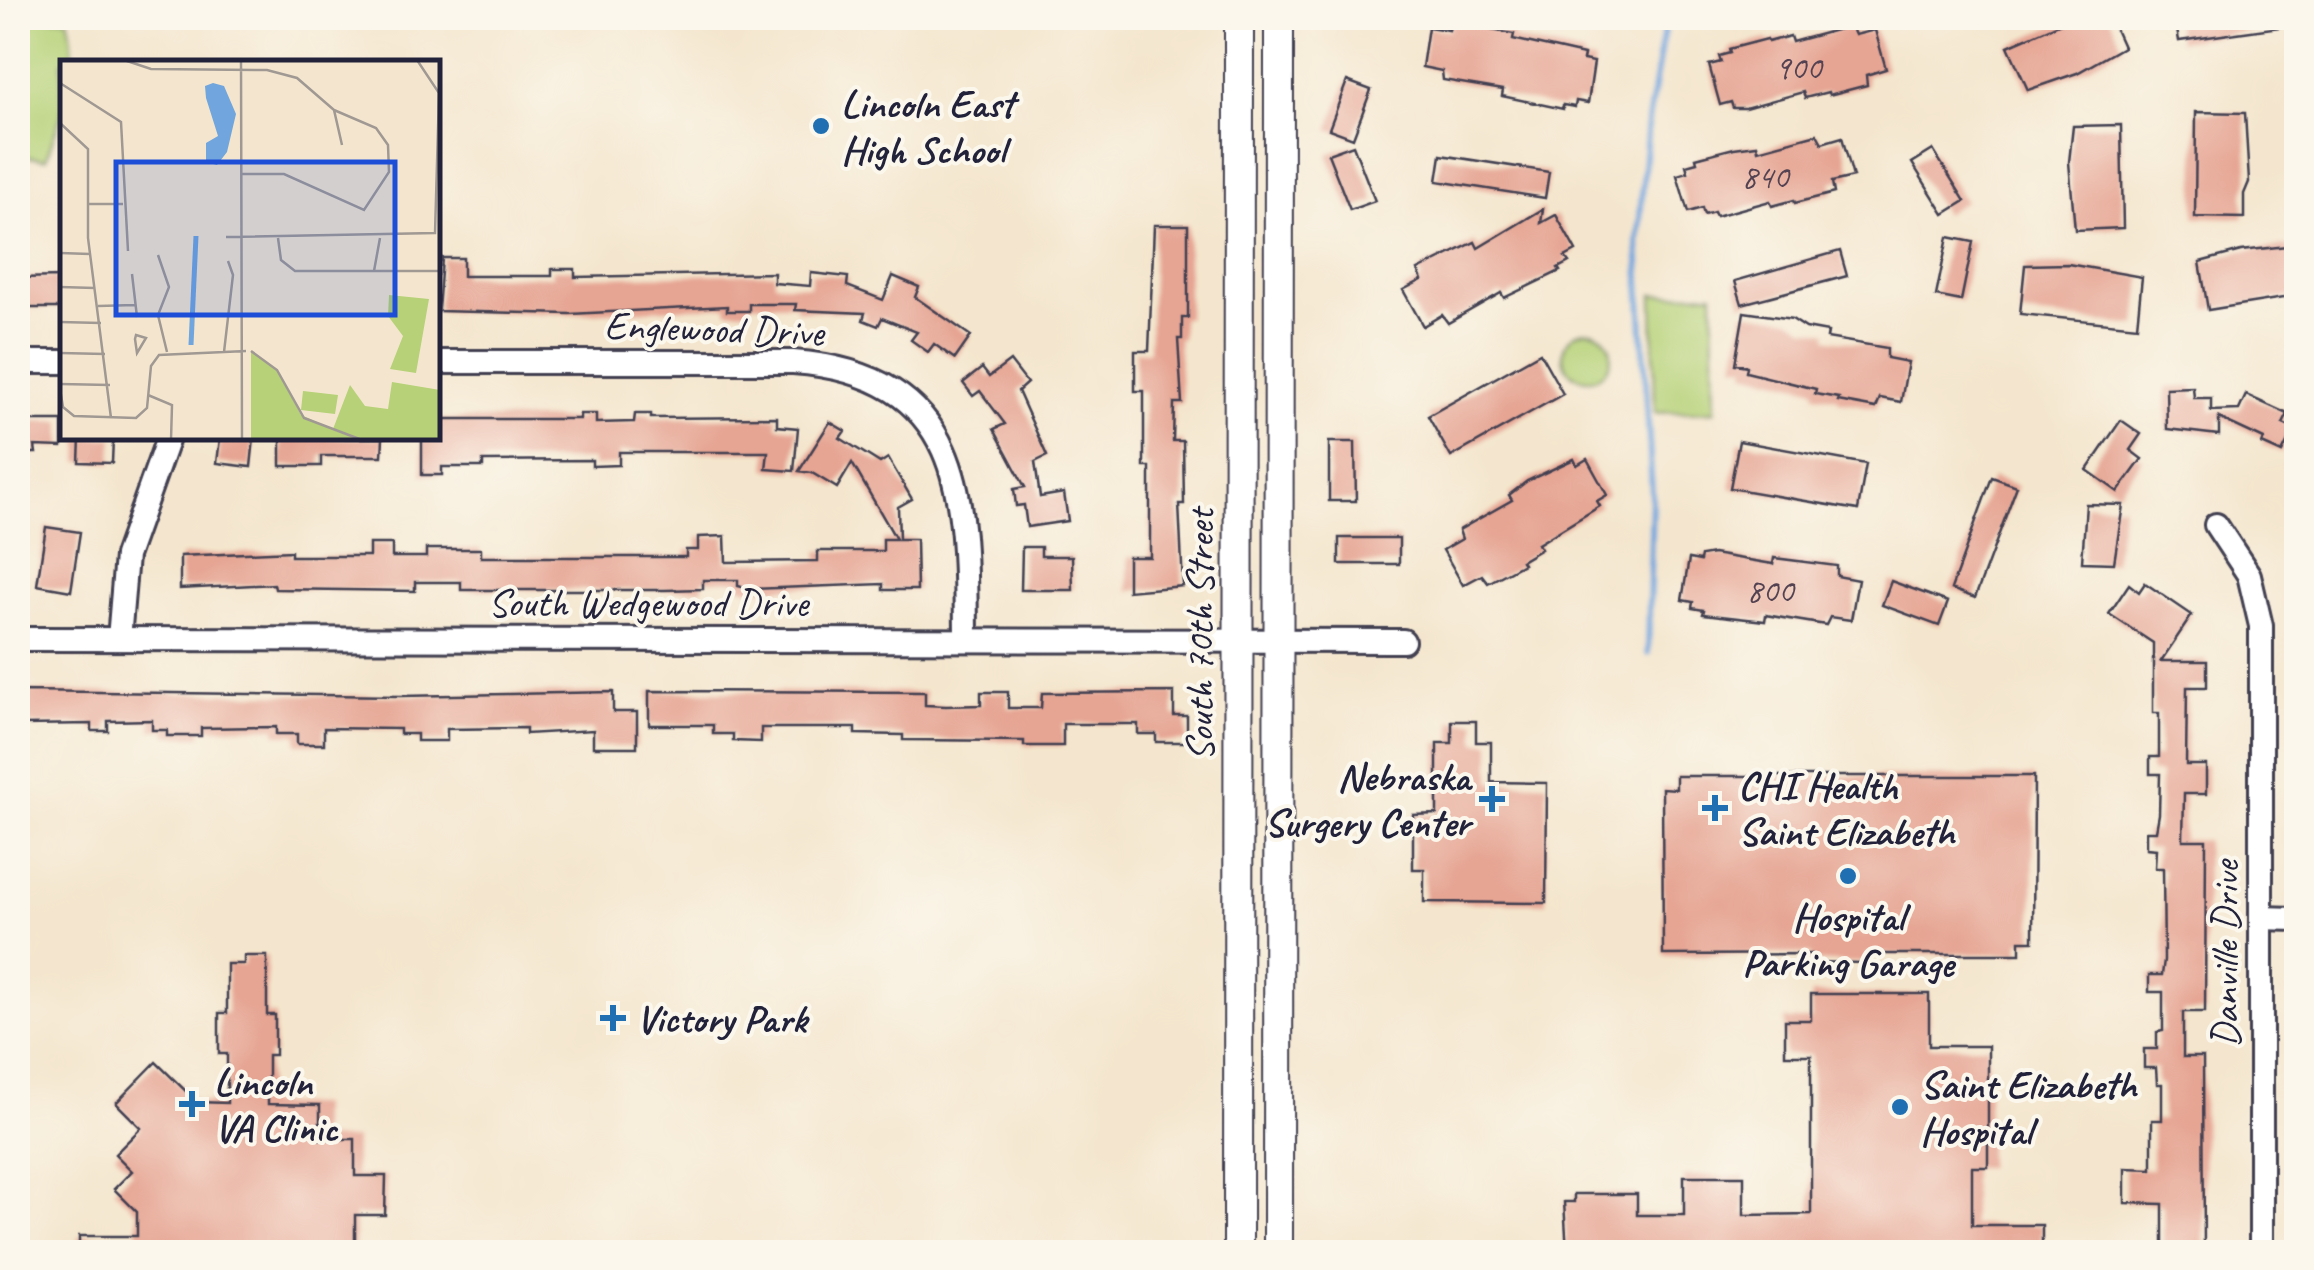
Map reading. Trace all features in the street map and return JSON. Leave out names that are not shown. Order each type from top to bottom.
[{"type":"main road","name":"South 70th Street","points":[[1238,1252],[1239,18]]},
{"type":"main road","name":"South 70th Street","points":[[1278,1252],[1279,18]]},
{"type":"street","points":[[18,362],[60,362]]},
{"type":"street","name":"Englewood Drive","points":[[440,362],[792,362],[840,368],[885,387],[929,427],[960,489],[965,524],[966,640]]},
{"type":"street","points":[[119,639],[126,556],[167,440]]},
{"type":"street","name":"Danville Drive","points":[[2216,525],[2249,575],[2257,599],[2262,656],[2260,1252]]},
{"type":"street","name":"South Wedgewood Drive","points":[[18,639],[1403,641]]},
{"type":"street","points":[[2261,918],[2296,919]]},
{"type":"green space","points":[[18,18],[68,18],[72,60],[60,60],[60,119],[46,159],[18,156]]},
{"type":"green space","points":[[1713,293],[1715,411],[1655,413],[1653,295]]},
{"type":"green space","points":[[1587,331],[1604,338],[1611,355],[1604,372],[1587,379],[1570,372],[1563,355],[1570,338]]},
{"type":"building","points":[[2072,18],[2110,18],[2123,47],[2077,73],[2028,90],[2008,46]]},
{"type":"building","points":[[2175,18],[2279,18],[2280,27],[2179,41]]},
{"type":"building","points":[[1452,20],[1491,26],[1491,30],[1514,34],[1513,39],[1584,55],[1583,60],[1594,62],[1588,103],[1576,101],[1575,107],[1563,105],[1563,109],[1502,96],[1503,90],[1443,80],[1442,71],[1422,67],[1428,27],[1449,30]]},
{"type":"building","points":[[1851,26],[1855,35],[1875,30],[1886,69],[1866,75],[1867,85],[1805,98],[1803,92],[1745,108],[1733,108],[1731,102],[1720,105],[1709,65],[1721,62],[1719,56],[1730,53],[1729,49],[1790,36],[1792,42]]},
{"type":"building","points":[[1347,81],[1371,90],[1353,138],[1329,129]]},
{"type":"building","points":[[2196,112],[2245,113],[2249,182],[2244,194],[2244,218],[2195,217]]},
{"type":"building","points":[[2121,125],[2123,228],[2075,230],[2069,162],[2073,126]]},
{"type":"building","points":[[1817,134],[1822,143],[1842,137],[1853,177],[1832,182],[1834,193],[1772,206],[1770,201],[1716,216],[1714,212],[1704,215],[1702,208],[1688,212],[1677,175],[1688,172],[1686,165],[1697,162],[1696,158],[1757,145],[1758,150]]},
{"type":"building","points":[[1353,145],[1375,201],[1350,210],[1328,154]]},
{"type":"building","points":[[1933,150],[1965,201],[1944,214],[1912,163]]},
{"type":"building","points":[[1441,155],[1549,172],[1545,198],[1437,181]]},
{"type":"building","points":[[1543,209],[1541,223],[1556,215],[1576,251],[1565,257],[1569,262],[1558,268],[1560,271],[1504,298],[1501,293],[1448,323],[1442,315],[1423,326],[1403,290],[1422,280],[1418,270],[1475,242],[1478,248]]},
{"type":"building","points":[[1154,225],[1188,225],[1188,318],[1182,318],[1182,339],[1178,339],[1182,403],[1174,403],[1173,441],[1183,441],[1184,504],[1179,504],[1183,586],[1128,591],[1128,557],[1150,557],[1150,467],[1144,467],[1144,391],[1135,391],[1135,351],[1149,351]]},
{"type":"building","points":[[1948,237],[1973,242],[1961,301],[1936,296]]},
{"type":"building","points":[[2296,248],[2296,296],[2208,310],[2200,262],[2241,251]]},
{"type":"building","points":[[1840,251],[1847,276],[1742,304],[1735,281]]},
{"type":"building","points":[[442,258],[463,258],[463,276],[552,276],[552,269],[575,269],[575,277],[774,273],[774,283],[810,286],[811,273],[848,277],[847,286],[883,300],[893,276],[919,287],[915,297],[971,336],[955,359],[934,344],[928,352],[911,340],[917,332],[882,318],[878,326],[863,320],[865,313],[795,310],[796,304],[749,304],[749,311],[727,311],[727,306],[570,314],[440,311]]},
{"type":"building","points":[[2068,264],[2142,277],[2137,326],[2020,314],[2025,265]]},
{"type":"building","points":[[60,277],[60,308],[18,308],[18,278]]},
{"type":"building","points":[[1744,312],[1792,319],[1806,328],[1828,332],[1827,338],[1887,348],[1887,358],[1908,362],[1901,402],[1880,398],[1876,408],[1838,401],[1839,398],[1815,394],[1816,389],[1746,372],[1747,366],[1735,364]]},
{"type":"building","points":[[1540,353],[1563,394],[1451,457],[1428,416]]},
{"type":"building","points":[[1010,361],[1027,383],[1018,391],[1047,456],[1035,462],[1040,497],[1064,493],[1068,521],[1027,527],[1024,505],[1016,506],[1014,489],[1025,487],[994,429],[1005,424],[980,391],[973,396],[963,383],[982,368],[989,377]]},
{"type":"building","points":[[2193,387],[2194,398],[2211,398],[2211,411],[2239,410],[2246,395],[2288,414],[2283,424],[2294,429],[2282,453],[2262,444],[2264,439],[2219,418],[2219,435],[2167,429],[2166,388]]},
{"type":"building","points":[[580,414],[596,414],[596,423],[634,422],[635,414],[651,414],[651,418],[777,417],[777,426],[798,428],[794,471],[766,469],[768,452],[619,452],[619,465],[592,466],[592,460],[483,461],[483,467],[442,467],[442,475],[422,475],[422,440],[440,440],[440,419],[580,419]]},
{"type":"building","points":[[2121,420],[2141,434],[2130,450],[2142,459],[2118,492],[2087,470]]},
{"type":"building","points":[[18,421],[60,421],[62,447],[35,446],[36,453],[18,453]]},
{"type":"building","points":[[830,422],[845,431],[840,438],[880,463],[888,458],[912,499],[898,507],[899,539],[916,539],[917,590],[883,590],[883,584],[750,589],[738,586],[738,580],[703,580],[703,589],[665,590],[461,590],[461,582],[415,582],[415,591],[275,589],[274,584],[180,589],[180,556],[291,551],[291,556],[369,556],[369,544],[392,544],[392,557],[426,557],[426,549],[481,549],[481,557],[686,557],[686,550],[698,550],[698,537],[725,536],[726,562],[818,561],[818,551],[883,551],[883,539],[896,539],[852,463],[837,488],[812,473],[799,471]]},
{"type":"building","points":[[80,440],[113,440],[112,463],[79,462]]},
{"type":"building","points":[[220,440],[254,440],[251,467],[217,463]]},
{"type":"building","points":[[281,440],[383,440],[382,456],[321,456],[321,466],[281,466]]},
{"type":"building","points":[[1739,441],[1866,464],[1858,510],[1730,488]]},
{"type":"building","points":[[1329,442],[1355,442],[1356,501],[1329,501]]},
{"type":"building","points":[[1574,459],[1577,465],[1587,459],[1607,495],[1597,501],[1600,506],[1538,544],[1541,549],[1521,561],[1523,564],[1488,583],[1482,575],[1463,585],[1443,550],[1462,539],[1459,530],[1512,500],[1509,495],[1527,481]]},
{"type":"building","points":[[1992,477],[2017,486],[1975,598],[1951,589]]},
{"type":"building","points":[[2086,504],[2123,505],[2114,563],[2082,562]]},
{"type":"building","points":[[46,527],[80,532],[71,591],[37,585]]},
{"type":"building","points":[[1339,538],[1399,538],[1399,564],[1339,564]]},
{"type":"building","points":[[1022,547],[1041,547],[1041,556],[1072,556],[1073,590],[1021,590]]},
{"type":"building","points":[[1713,554],[1773,564],[1774,558],[1837,566],[1837,576],[1858,580],[1851,620],[1830,617],[1826,625],[1766,615],[1765,621],[1703,614],[1704,610],[1692,608],[1693,602],[1682,600],[1689,559],[1700,561],[1701,556]]},
{"type":"building","points":[[1891,581],[1948,602],[1939,626],[1882,605]]},
{"type":"building","points":[[2145,583],[2192,615],[2161,661],[2207,661],[2207,687],[2187,687],[2186,765],[2206,765],[2206,794],[2184,794],[2183,840],[2206,840],[2205,1012],[2183,1012],[2183,1057],[2203,1057],[2204,1252],[2163,1252],[2163,1204],[2125,1203],[2125,1168],[2152,1169],[2152,1120],[2162,1120],[2162,1084],[2157,1084],[2156,1068],[2144,1068],[2144,1049],[2157,1049],[2157,1032],[2163,1031],[2163,992],[2149,992],[2149,975],[2162,975],[2164,960],[2163,868],[2155,868],[2156,849],[2146,848],[2146,831],[2156,831],[2159,814],[2160,774],[2150,774],[2150,757],[2159,757],[2159,713],[2153,713],[2153,643],[2109,614],[2129,584],[2139,592]]},
{"type":"building","points":[[22,691],[400,696],[613,692],[613,712],[637,712],[637,747],[593,747],[593,730],[526,734],[526,728],[447,729],[447,741],[417,741],[417,734],[400,734],[400,729],[324,728],[324,744],[297,744],[297,734],[276,734],[276,727],[201,728],[201,736],[167,736],[167,730],[152,730],[152,720],[108,721],[108,731],[92,731],[92,724],[22,725]]},
{"type":"building","points":[[649,691],[925,692],[925,705],[946,706],[981,705],[981,692],[1008,692],[1008,708],[1041,708],[1042,693],[1174,692],[1174,716],[1187,716],[1187,742],[1156,742],[1156,734],[1138,734],[1138,724],[1063,724],[1063,746],[1024,746],[1024,741],[903,740],[903,735],[855,734],[855,728],[761,728],[761,742],[733,741],[733,734],[713,734],[713,725],[649,725]]},
{"type":"building","name":"Nebraska Surgery Center","points":[[1452,721],[1476,721],[1476,742],[1491,742],[1491,782],[1547,783],[1546,903],[1424,902],[1424,869],[1413,869],[1413,815],[1437,814],[1437,743],[1452,743]]},
{"type":"building","name":"Hospital Parking Garage","points":[[1676,776],[2034,776],[2033,941],[2020,941],[2020,954],[1866,954],[1866,963],[1811,962],[1811,954],[1663,955],[1662,788],[1676,789]]},
{"type":"building","name":"Lincoln VA Clinic","points":[[244,956],[267,956],[267,1015],[275,1015],[275,1055],[268,1055],[268,1104],[320,1105],[320,1139],[355,1139],[355,1176],[386,1176],[385,1215],[355,1215],[355,1252],[79,1252],[79,1236],[137,1236],[137,1212],[114,1189],[132,1171],[115,1154],[141,1128],[116,1103],[156,1062],[197,1102],[227,1103],[227,1054],[219,1054],[219,1013],[227,1013],[227,964],[244,964]]},
{"type":"building","name":"Saint Elizabeth Hospital","points":[[1811,994],[1929,994],[1929,1046],[1988,1046],[1988,1167],[1972,1167],[1972,1225],[2042,1225],[2042,1252],[1567,1252],[1564,1202],[1574,1202],[1574,1194],[1637,1194],[1637,1215],[1684,1215],[1684,1176],[1744,1176],[1744,1215],[1811,1214],[1811,1055],[1785,1055],[1785,1020],[1811,1020]]},
{"type":"waterway","points":[[1648,653],[1652,493],[1638,243],[1648,121],[1666,18]]},
{"type":"place","name":"Lincoln East High School","points":[[821,126]]},
{"type":"place","name":"Nebraska Surgery Center","points":[[1492,799]]},
{"type":"place","name":"CHI Health Saint Elizabeth","points":[[1715,808]]},
{"type":"place","name":"Hospital Parking Garage","points":[[1848,876]]},
{"type":"place","name":"Victory Park","points":[[613,1018]]},
{"type":"place","name":"Lincoln VA Clinic","points":[[192,1104]]},
{"type":"place","name":"Saint Elizabeth Hospital","points":[[1900,1107]]}]
